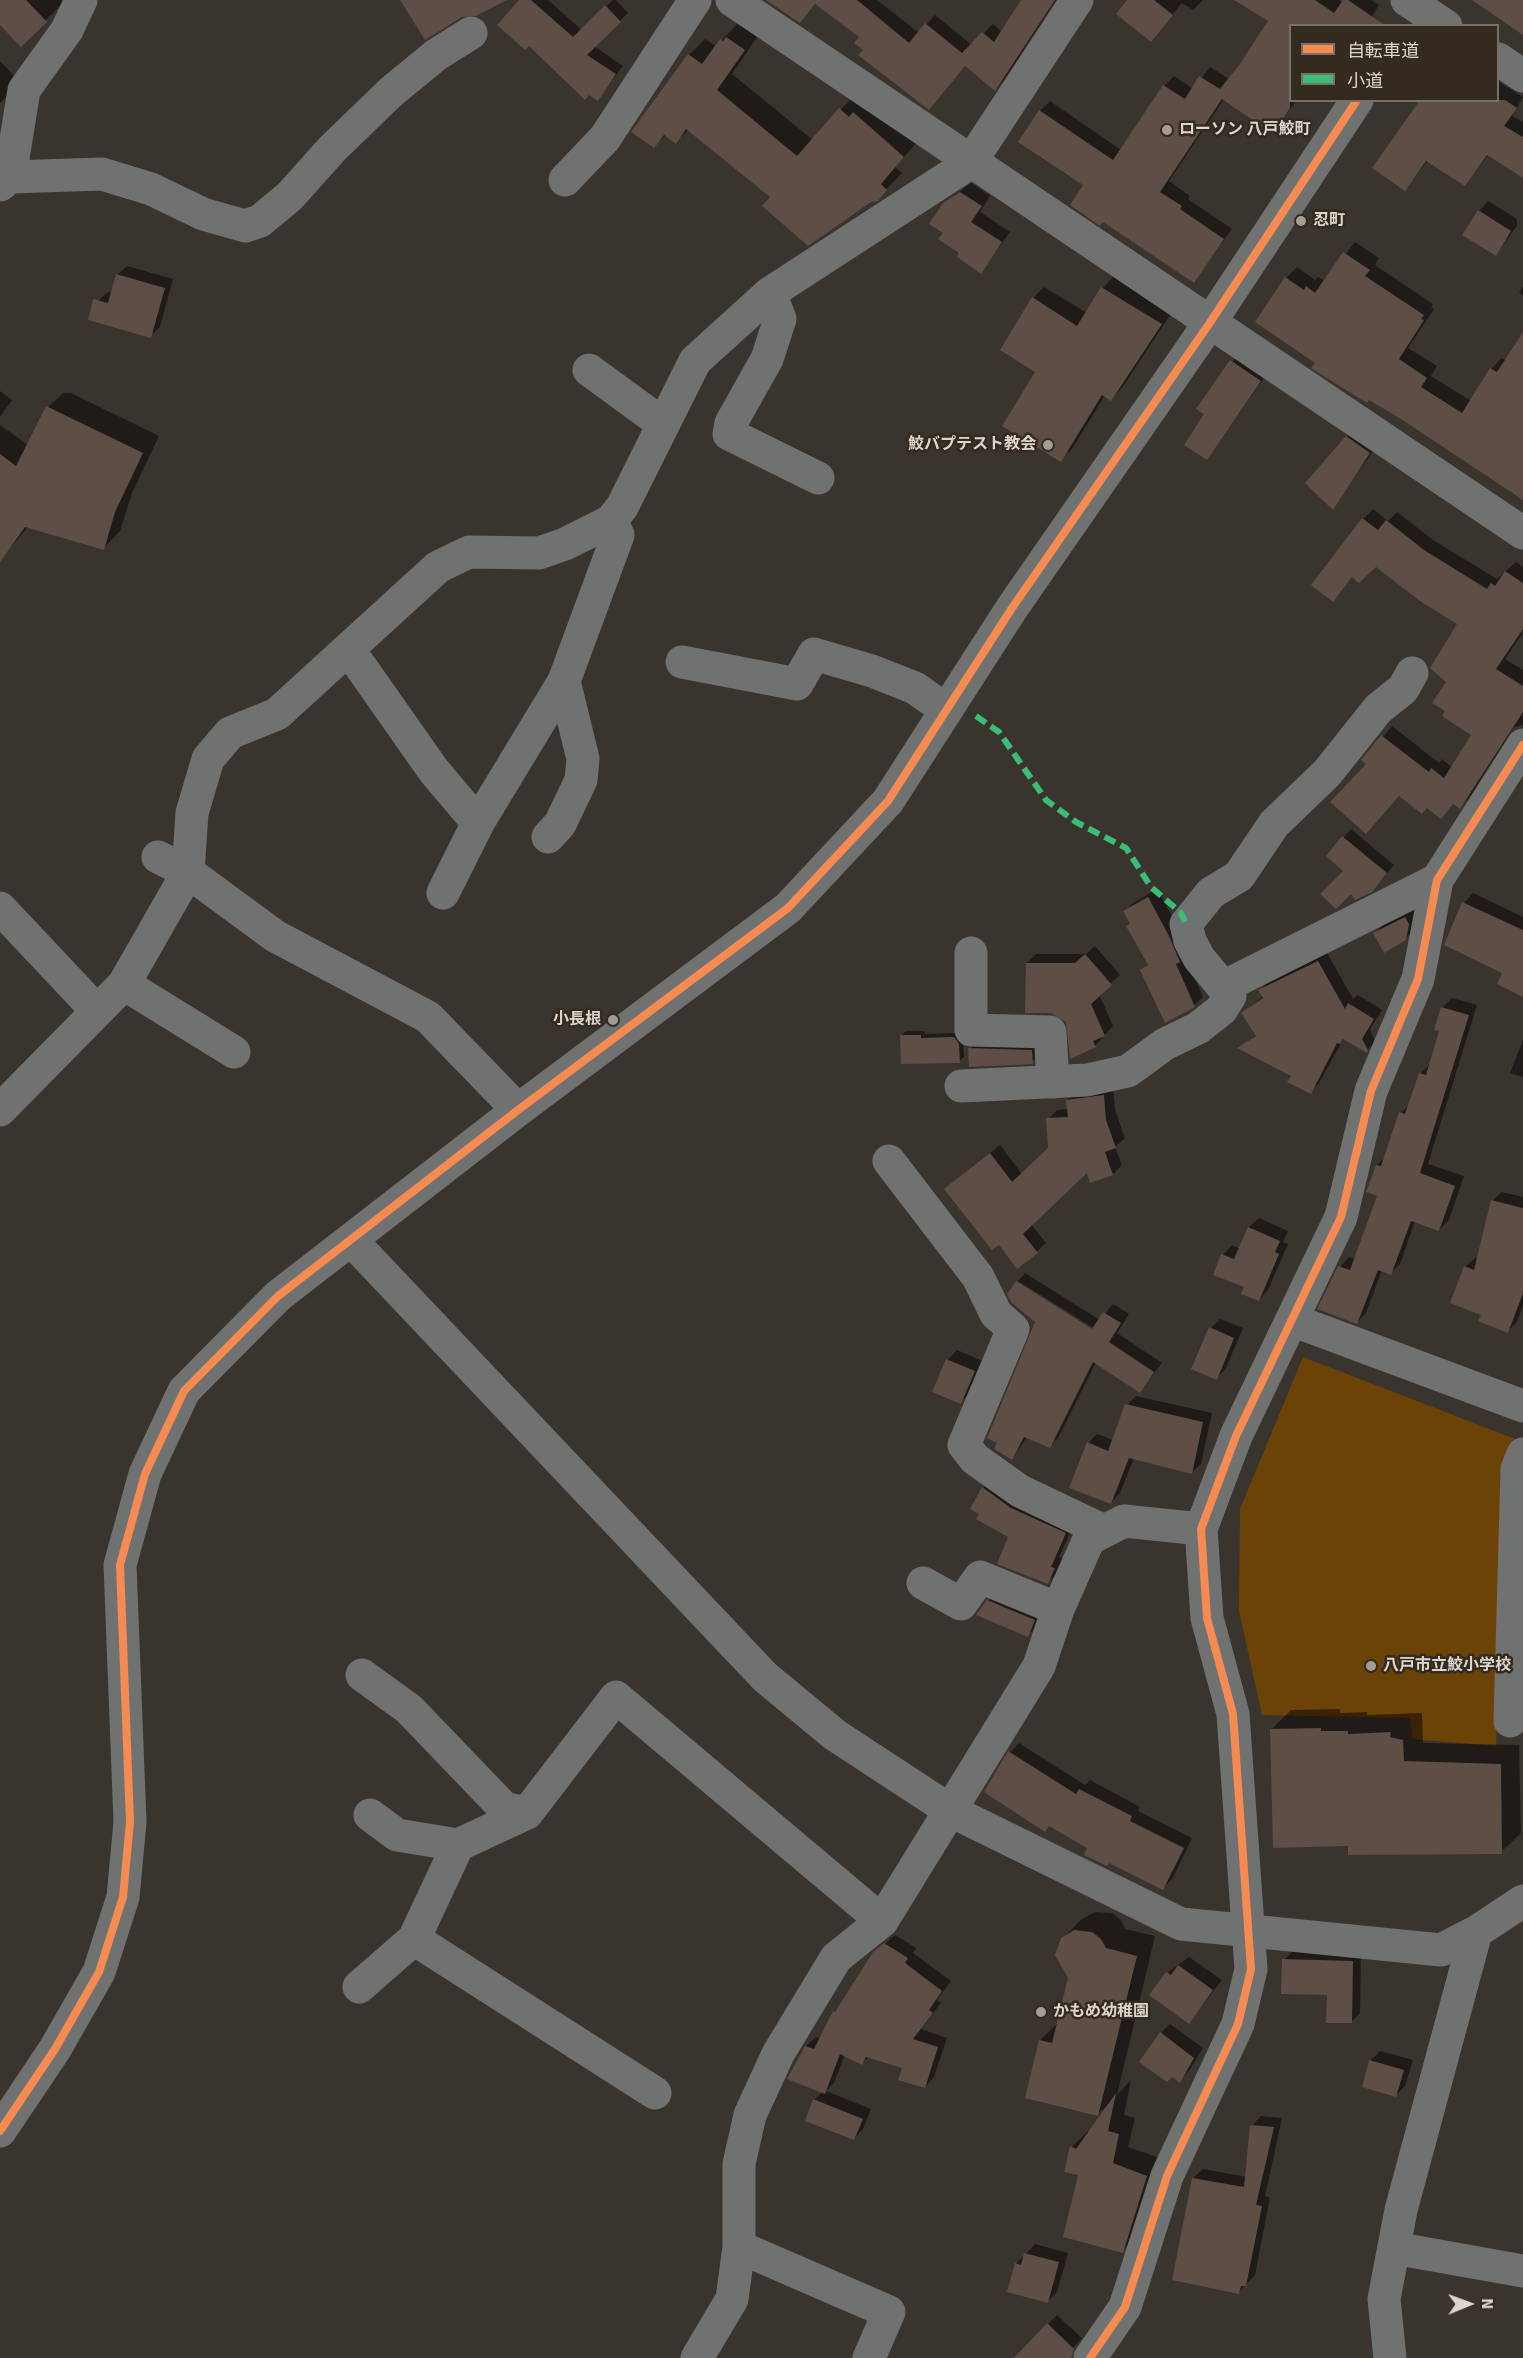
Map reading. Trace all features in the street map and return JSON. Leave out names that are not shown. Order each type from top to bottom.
[{"type":"street","points":[[81,0],[67,30],[24,90],[5,181],[102,174],[151,189],[203,214],[245,226],[260,222],[290,196],[332,149],[391,92],[436,55],[471,33]]},
{"type":"street","points":[[565,180],[605,138],[695,0]]},
{"type":"street","points":[[732,0],[1209,324],[1521,528]]},
{"type":"street","points":[[0,1110],[124,984],[188,873],[192,813],[208,759],[230,733],[277,714],[438,567],[470,552],[539,553],[565,544],[611,521],[622,507],[695,361],[770,293],[970,162],[1077,0]]},
{"type":"street","points":[[1414,8],[1442,24]]},
{"type":"street","points":[[1499,60],[1523,76]]},
{"type":"street","points":[[0,2131],[55,2049],[99,1972],[123,1897],[130,1822],[120,1565],[145,1474],[184,1391],[278,1296],[518,1110],[788,908],[888,801],[1012,608],[1209,324],[1356,102]]},
{"type":"street","points":[[770,293],[780,319],[767,359],[731,423],[729,434],[818,478]]},
{"type":"street","points":[[589,370],[663,424]]},
{"type":"street","points":[[443,893],[478,823],[564,681],[618,535],[611,521]]},
{"type":"street","points":[[349,650],[434,771],[478,823]]},
{"type":"street","points":[[681,662],[797,684],[814,654],[872,670],[915,688],[946,710]]},
{"type":"street","points":[[961,1086],[1087,1080],[1128,1071],[1166,1044],[1198,1028],[1221,1010],[1230,996],[1199,958],[1190,941],[1186,924],[1211,893],[1239,876],[1274,824],[1327,773],[1378,709],[1403,689],[1412,673]]},
{"type":"street","points":[[548,837],[560,824],[581,780],[583,759],[564,681]]},
{"type":"street","points":[[1090,2358],[1125,2307],[1167,2176],[1238,2024],[1251,1969],[1233,1714],[1207,1618],[1201,1528],[1236,1436],[1341,1216],[1371,1091],[1418,979],[1437,880],[1523,746]]},
{"type":"street","points":[[158,857],[188,873],[275,936],[428,1017],[518,1110]]},
{"type":"street","points":[[1223,987],[1437,880]]},
{"type":"street","points":[[0,908],[97,1011]]},
{"type":"street","points":[[971,953],[972,1030],[1050,1032],[1053,1082]]},
{"type":"street","points":[[124,984],[234,1052]]},
{"type":"street","points":[[889,1161],[978,1277],[996,1314],[1013,1329],[964,1445],[975,1459],[1020,1491],[1104,1531]]},
{"type":"street","points":[[351,1240],[765,1677],[835,1735],[951,1811],[1181,1924],[1248,1933],[1441,1950],[1476,1932],[1523,1901]]},
{"type":"street","points":[[1292,1320],[1523,1406]]},
{"type":"street","points":[[1510,1721],[1519,1507],[1517,1469],[1523,1454]]},
{"type":"street","points":[[698,2358],[732,2299],[739,2247],[739,2164],[755,2105],[778,2054],[836,1959],[882,1921],[1039,1666],[1058,1609],[1089,1539],[1124,1521],[1201,1528]]},
{"type":"street","points":[[923,1583],[961,1604],[980,1577],[1058,1609]]},
{"type":"street","points":[[362,1675],[409,1709],[504,1808],[527,1813]]},
{"type":"street","points":[[370,1815],[397,1835],[458,1845],[527,1813],[616,1697],[882,1921]]},
{"type":"street","points":[[359,1987],[414,1939],[458,1845]]},
{"type":"street","points":[[1390,2358],[1384,2299],[1401,2210],[1476,1932]]},
{"type":"street","points":[[414,1939],[655,2093]]},
{"type":"street","points":[[739,2247],[890,2312],[869,2358]]},
{"type":"street","points":[[1394,2248],[1523,2271]]},
{"type":"shaded area","points":[[1303,1357],[1515,1439],[1505,1466],[1496,1746],[1412,1739],[1410,1718],[1262,1715],[1239,1611],[1240,1509]]},
{"type":"building","points":[[0,0],[26,0],[47,22],[21,47],[0,25]]},
{"type":"building","points":[[400,0],[507,0],[476,16],[462,17],[425,40]]},
{"type":"building","points":[[519,0],[531,0],[573,37],[605,5],[621,22],[587,55],[616,74],[598,101],[589,95],[585,100],[529,46],[525,50],[497,25]]},
{"type":"building","points":[[766,0],[857,0],[909,43],[925,23],[962,53],[982,32],[994,42],[1021,0],[1055,0],[995,91],[965,66],[929,110],[858,55],[863,50],[854,43],[859,37],[815,4],[800,23]]},
{"type":"building","points":[[1127,0],[1154,0],[1173,15],[1151,42],[1116,14]]},
{"type":"building","points":[[1234,0],[1315,0],[1334,13],[1343,0],[1348,0],[1383,24],[1289,24],[1290,108],[1273,134],[1222,99],[1160,192],[1182,206],[1180,209],[1224,239],[1194,283],[1103,222],[1100,226],[1070,205],[1083,185],[1018,142],[1039,110],[1113,160],[1163,85],[1185,99],[1199,76],[1220,89],[1268,21]]},
{"type":"building","points":[[1472,0],[1523,0],[1523,35]]},
{"type":"building","points":[[726,37],[745,50],[717,90],[797,156],[839,108],[849,117],[853,112],[904,157],[881,184],[887,190],[878,201],[871,202],[808,246],[762,206],[770,197],[686,129],[676,144],[664,135],[654,148],[631,132],[688,54],[702,64],[720,39],[723,41]]},
{"type":"building","points":[[1499,100],[1505,100],[1517,108],[1504,126],[1523,137],[1523,178],[1487,155],[1465,186],[1426,161],[1405,191],[1372,168],[1419,102],[1499,102]]},
{"type":"building","points":[[960,192],[982,206],[971,222],[1002,242],[981,274],[957,257],[959,253],[938,239],[943,233],[929,224],[943,203]]},
{"type":"building","points":[[1478,210],[1511,231],[1496,256],[1462,235]]},
{"type":"building","points":[[1343,252],[1370,270],[1365,276],[1424,315],[1421,319],[1424,320],[1399,359],[1427,378],[1421,387],[1462,413],[1490,368],[1497,372],[1523,332],[1523,500],[1401,419],[1369,400],[1367,403],[1311,368],[1315,363],[1255,322],[1285,277],[1304,290],[1306,286],[1315,293]]},
{"type":"building","points":[[116,274],[165,288],[151,338],[88,320],[93,299],[108,303]]},
{"type":"building","points":[[1101,287],[1162,324],[1111,401],[1102,395],[1061,462],[1002,426],[1035,372],[1000,350],[1032,297],[1077,326]]},
{"type":"building","points":[[1230,360],[1261,381],[1207,460],[1184,445],[1204,414],[1196,409]]},
{"type":"building","points":[[46,406],[143,453],[115,512],[104,550],[25,527],[0,562],[0,454],[16,466]]},
{"type":"building","points":[[1346,436],[1370,453],[1333,510],[1305,483]]},
{"type":"building","points":[[1362,518],[1378,530],[1386,520],[1424,550],[1487,589],[1491,583],[1495,586],[1505,571],[1523,583],[1523,629],[1496,669],[1523,686],[1523,712],[1460,809],[1453,804],[1441,819],[1427,808],[1422,814],[1399,796],[1366,834],[1330,802],[1366,764],[1361,760],[1381,735],[1429,772],[1431,768],[1444,778],[1471,735],[1442,716],[1445,711],[1432,703],[1446,682],[1430,668],[1457,624],[1420,601],[1376,567],[1359,583],[1352,577],[1333,602],[1311,585]]},
{"type":"building","points":[[1342,836],[1387,873],[1372,892],[1355,900],[1351,894],[1336,909],[1320,894],[1343,871],[1326,856]]},
{"type":"building","points":[[1148,897],[1169,936],[1180,962],[1176,964],[1195,1007],[1165,1023],[1140,970],[1148,965],[1126,926],[1130,924],[1123,911]]},
{"type":"building","points":[[1462,902],[1523,930],[1523,997],[1497,984],[1502,973],[1444,945]]},
{"type":"building","points":[[1405,917],[1409,924],[1406,940],[1384,953],[1373,933]]},
{"type":"building","points":[[1085,954],[1112,985],[1091,1004],[1105,1036],[1093,1041],[1096,1047],[1070,1059],[1066,1022],[1051,1013],[1025,1013],[1026,963],[1075,963]]},
{"type":"building","points":[[1318,961],[1345,1009],[1348,1003],[1374,1019],[1362,1039],[1368,1050],[1367,1053],[1343,1039],[1340,1044],[1337,1043],[1311,1094],[1287,1082],[1291,1076],[1237,1048],[1256,1036],[1241,1013],[1263,998],[1258,990]]},
{"type":"building","points":[[1441,1007],[1469,1015],[1420,1173],[1455,1186],[1439,1231],[1411,1221],[1391,1275],[1378,1270],[1357,1324],[1317,1309],[1338,1266],[1350,1270],[1377,1196],[1366,1192],[1376,1165],[1381,1166],[1399,1112],[1405,1114],[1419,1073],[1426,1075],[1439,1031],[1434,1030]]},
{"type":"building","points":[[900,1035],[921,1035],[921,1038],[954,1037],[959,1044],[960,1063],[901,1064]]},
{"type":"building","points":[[968,1048],[1032,1050],[1033,1064],[969,1067]]},
{"type":"building","points":[[1104,1095],[1106,1120],[1116,1148],[1105,1152],[1113,1175],[1090,1183],[1087,1173],[1023,1234],[1038,1253],[1017,1269],[999,1245],[992,1250],[944,1189],[990,1153],[1012,1182],[1048,1148],[1046,1118],[1068,1117],[1066,1100]]},
{"type":"building","points":[[1491,1200],[1523,1208],[1523,1293],[1508,1333],[1478,1321],[1481,1315],[1450,1303],[1464,1266],[1474,1270]]},
{"type":"building","points":[[1248,1227],[1280,1241],[1275,1252],[1279,1254],[1259,1301],[1241,1294],[1244,1287],[1213,1275],[1221,1254],[1234,1259]]},
{"type":"building","points":[[1016,1281],[1092,1329],[1103,1312],[1121,1323],[1109,1342],[1154,1372],[1140,1393],[1093,1362],[1050,1448],[1024,1437],[1012,1460],[994,1449],[997,1443],[987,1438],[1035,1322],[1011,1302],[1007,1294]]},
{"type":"building","points":[[1209,1327],[1234,1338],[1217,1380],[1191,1369]]},
{"type":"building","points":[[946,1359],[975,1371],[961,1404],[932,1392]]},
{"type":"building","points":[[1125,1404],[1203,1422],[1192,1474],[1129,1458],[1111,1504],[1069,1488],[1087,1442],[1108,1451]]},
{"type":"building","points":[[982,1487],[1011,1508],[1066,1533],[1051,1567],[1055,1568],[1048,1584],[997,1564],[1008,1537],[976,1519],[979,1514],[970,1509]]},
{"type":"building","points":[[987,1600],[1035,1620],[1028,1637],[976,1615]]},
{"type":"building","points":[[1321,1728],[1321,1731],[1348,1731],[1348,1734],[1391,1732],[1390,1737],[1403,1740],[1404,1761],[1501,1764],[1502,1854],[1348,1855],[1348,1846],[1273,1848],[1270,1729]]},
{"type":"building","points":[[1008,1751],[1076,1794],[1079,1789],[1132,1816],[1130,1821],[1184,1848],[1163,1890],[1109,1863],[1107,1866],[1084,1855],[1087,1848],[1049,1826],[1045,1832],[984,1792]]},
{"type":"building","points":[[1074,1930],[1092,1932],[1101,1939],[1106,1948],[1137,1956],[1098,2116],[1025,2098],[1039,2040],[1052,2043],[1068,1978],[1055,1955],[1061,1938]]},
{"type":"building","points":[[884,1943],[908,1958],[905,1963],[942,1991],[929,2010],[933,2013],[913,2039],[938,2047],[925,2088],[898,2080],[902,2068],[866,2057],[862,2065],[840,2054],[825,2094],[787,2079],[805,2046],[814,2049],[833,2011],[835,2012],[873,1952]]},
{"type":"building","points":[[1282,1959],[1353,1961],[1352,2023],[1326,2023],[1327,1995],[1281,1994]]},
{"type":"building","points":[[1178,1965],[1213,1990],[1189,2024],[1149,1995],[1166,1972],[1171,1975]]},
{"type":"building","points":[[1160,2032],[1194,2058],[1180,2083],[1172,2077],[1167,2082],[1139,2062]]},
{"type":"building","points":[[1369,2060],[1404,2070],[1396,2097],[1362,2087]]},
{"type":"building","points":[[1116,2093],[1108,2131],[1119,2134],[1113,2163],[1147,2176],[1123,2253],[1063,2237],[1078,2175],[1064,2172],[1070,2146],[1076,2149]]},
{"type":"building","points":[[813,2099],[863,2119],[854,2140],[805,2121]]},
{"type":"building","points":[[1250,2125],[1274,2127],[1256,2205],[1262,2206],[1246,2286],[1241,2286],[1239,2294],[1172,2280],[1192,2178],[1244,2187]]},
{"type":"building","points":[[1024,2253],[1059,2262],[1048,2303],[1007,2292],[1015,2263],[1021,2265]]},
{"type":"building","points":[[1047,2323],[1074,2349],[1071,2358],[1014,2358]]},
{"type":"marked path","points":[[976,716],[999,732],[1046,800],[1076,822],[1126,848],[1151,887],[1181,913],[1186,924]]},
{"type":"cycle path","points":[[0,2131],[55,2049],[99,1972],[123,1897],[130,1822],[120,1565],[145,1474],[184,1391],[278,1296],[518,1110],[788,908],[888,801],[1012,608],[1209,324],[1356,102]]},
{"type":"cycle path","points":[[1090,2358],[1125,2307],[1167,2176],[1238,2024],[1251,1969],[1233,1714],[1207,1618],[1201,1529],[1236,1436],[1341,1217],[1371,1091],[1418,979],[1437,880],[1523,745]]},
{"type":"place","name":"ローソン 八戸鮫町","points":[[1167,130]]},
{"type":"place","name":"忍町","points":[[1301,221]]},
{"type":"place","name":"鮫バプテスト教会","points":[[1048,445]]},
{"type":"place","name":"小長根","points":[[613,1020]]},
{"type":"place","name":"八戸市立鮫小学校","points":[[1371,1666]]},
{"type":"place","name":"かもめ幼稚園","points":[[1041,2012]]}]
